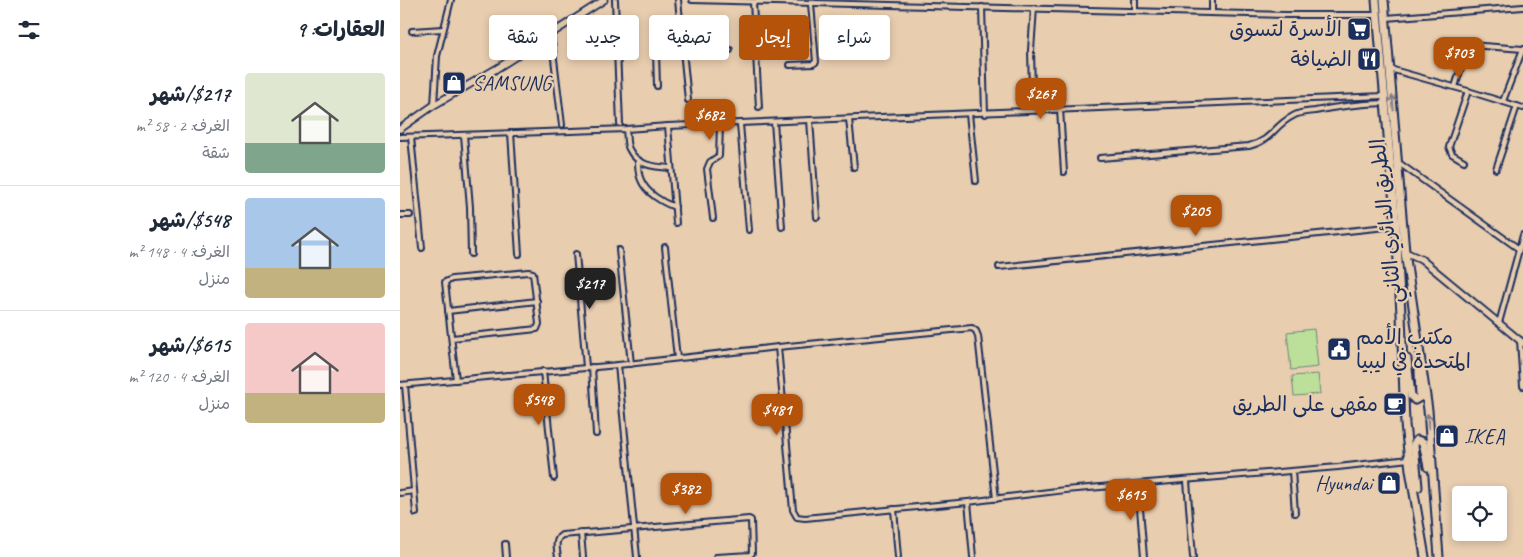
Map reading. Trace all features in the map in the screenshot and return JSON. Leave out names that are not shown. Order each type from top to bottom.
[{"type":"highway","name":"الطريق الدائري الثاني","points":[[1376,0],[1396,226],[1409,459],[1425,557]]},
{"type":"highway","name":"الطريق الدائري الثاني","points":[[1384,0],[1405,252],[1428,410],[1439,557]]},
{"type":"highway","points":[[1402,314],[1410,392],[1415,400],[1420,397],[1418,347]]},
{"type":"highway","points":[[1425,557],[1414,444],[1419,440],[1423,442],[1434,507]]},
{"type":"main road","points":[[557,30],[604,0]]},
{"type":"main road","points":[[400,129],[434,105],[510,60]]},
{"type":"main road","points":[[1405,252],[1421,259],[1522,342]]},
{"type":"street","points":[[434,105],[435,66],[452,0]]},
{"type":"street","points":[[615,0],[620,124]]},
{"type":"street","points":[[678,0],[679,15]]},
{"type":"street","points":[[692,0],[1212,13],[1377,15]]},
{"type":"street","points":[[885,0],[885,5]]},
{"type":"street","points":[[928,0],[928,6]]},
{"type":"street","points":[[1135,0],[1135,11]]},
{"type":"street","points":[[1212,0],[1212,13]]},
{"type":"street","points":[[754,2],[759,107]]},
{"type":"street","points":[[790,66],[813,64],[816,62],[811,4]]},
{"type":"street","points":[[982,7],[985,114]]},
{"type":"street","points":[[1385,18],[1523,7]]},
{"type":"street","points":[[1032,91],[1031,50],[1034,8]]},
{"type":"street","points":[[412,31],[443,29]]},
{"type":"street","points":[[1455,87],[1467,48],[1470,45],[1523,49],[1503,101]]},
{"type":"street","points":[[554,60],[562,125]]},
{"type":"street","points":[[656,60],[657,86]]},
{"type":"street","points":[[684,60],[688,100]]},
{"type":"street","points":[[1390,69],[1523,108]]},
{"type":"street","points":[[1464,161],[1452,154],[1449,147],[1468,91]]},
{"type":"street","points":[[400,137],[511,134],[1060,110],[1385,99]]},
{"type":"street","points":[[1100,158],[1249,146],[1268,138],[1286,119],[1296,114],[1385,99]]},
{"type":"street","points":[[1496,169],[1516,106]]},
{"type":"street","points":[[1060,110],[1064,172]]},
{"type":"street","points":[[969,114],[976,181]]},
{"type":"street","points":[[849,119],[854,167]]},
{"type":"street","points":[[810,120],[817,217]]},
{"type":"street","points":[[774,122],[782,227]]},
{"type":"street","points":[[712,218],[707,169],[710,162],[718,156],[720,124]]},
{"type":"street","points":[[740,124],[749,230]]},
{"type":"street","points":[[668,126],[676,223]]},
{"type":"street","points":[[626,129],[629,149],[638,160],[643,164],[671,168]]},
{"type":"street","points":[[511,134],[519,254]]},
{"type":"street","points":[[464,135],[470,207],[471,254]]},
{"type":"street","points":[[411,137],[422,248]]},
{"type":"street","points":[[638,160],[641,181],[646,188],[664,204],[675,207]]},
{"type":"street","points":[[1398,163],[1519,249]]},
{"type":"street","points":[[400,215],[410,215]]},
{"type":"street","points":[[999,267],[1396,226]]},
{"type":"street","points":[[1499,323],[1523,235]]},
{"type":"street","points":[[665,247],[677,358]]},
{"type":"street","points":[[619,250],[631,364]]},
{"type":"street","points":[[576,254],[586,367]]},
{"type":"street","points":[[452,338],[537,329],[539,324],[537,301],[534,276],[531,272],[452,279],[445,282],[456,380]]},
{"type":"street","points":[[448,311],[537,301]]},
{"type":"street","points":[[416,512],[402,385],[631,364],[970,328],[976,331],[978,336],[996,499]]},
{"type":"street","points":[[1522,342],[1523,386]]},
{"type":"street","points":[[778,347],[794,514],[800,518],[968,502],[1065,490],[1187,481],[1409,459]]},
{"type":"street","points":[[618,365],[637,557]]},
{"type":"street","points":[[592,367],[596,434]]},
{"type":"street","points":[[543,372],[554,478]]},
{"type":"street","points":[[1292,471],[1294,513]]},
{"type":"street","points":[[1187,481],[1193,557]]},
{"type":"street","points":[[1138,484],[1144,557]]},
{"type":"street","points":[[400,493],[414,491]]},
{"type":"street","points":[[968,502],[973,557]]},
{"type":"street","points":[[894,509],[898,557]]},
{"type":"street","points":[[558,557],[556,542],[558,537],[562,535],[751,520],[752,553],[716,557]]},
{"type":"street","points":[[581,532],[583,557]]},
{"type":"street","points":[[505,544],[506,557]]},
{"type":"green space","points":[[1314,329],[1318,367],[1291,370],[1287,332]]},
{"type":"green space","points":[[1318,374],[1320,394],[1294,396],[1292,376]]},
{"type":"place","name":"الأسرة لتسوق","points":[[1359,29]]},
{"type":"place","name":"الضيافة","points":[[1369,59]]},
{"type":"place","name":"SAMSUNG","points":[[454,83]]},
{"type":"place","name":"مكتب الأمم المتحدة في ليبيا","points":[[1339,349]]},
{"type":"place","name":"مقهى على الطريق","points":[[1395,404]]},
{"type":"place","name":"IKEA","points":[[1447,436]]},
{"type":"place","name":"Hyundai","points":[[1389,483]]}]
